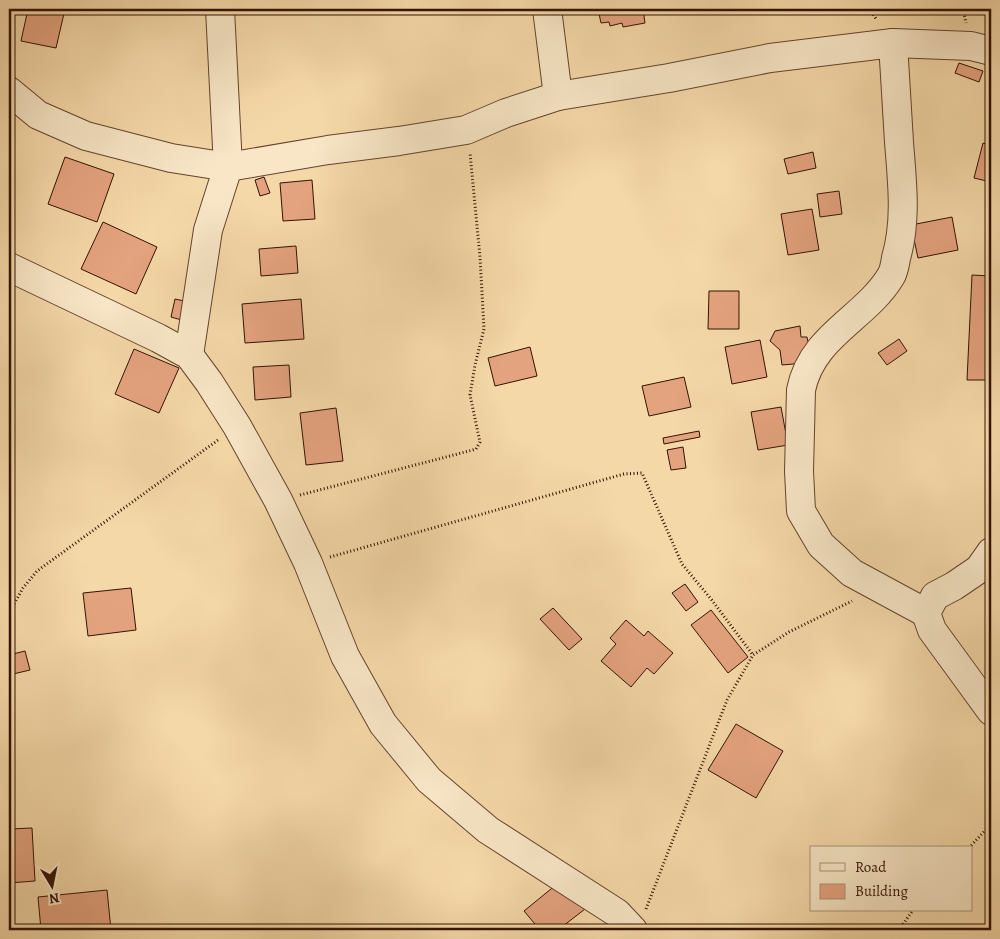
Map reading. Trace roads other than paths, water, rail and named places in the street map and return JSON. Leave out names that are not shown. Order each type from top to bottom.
[{"type":"street","points":[[189,355],[208,230],[228,167],[220,9]]},
{"type":"street","points":[[547,9],[558,96]]},
{"type":"street","points":[[9,91],[38,115],[86,136],[170,158],[228,167],[466,130],[506,113],[558,96],[669,78],[770,58],[892,44],[971,46],[991,51]]},
{"type":"street","points":[[892,44],[902,196],[903,220],[901,242],[892,275],[876,295],[837,330],[811,360],[804,377],[801,390],[799,471],[801,511],[821,545],[852,573],[926,613],[932,630],[991,711]]},
{"type":"street","points":[[9,268],[158,338],[189,355],[237,426],[278,500],[308,563],[345,656],[383,724],[429,780],[488,830],[617,914],[639,921]]},
{"type":"street","points":[[926,613],[935,596],[979,569],[991,552]]}]
